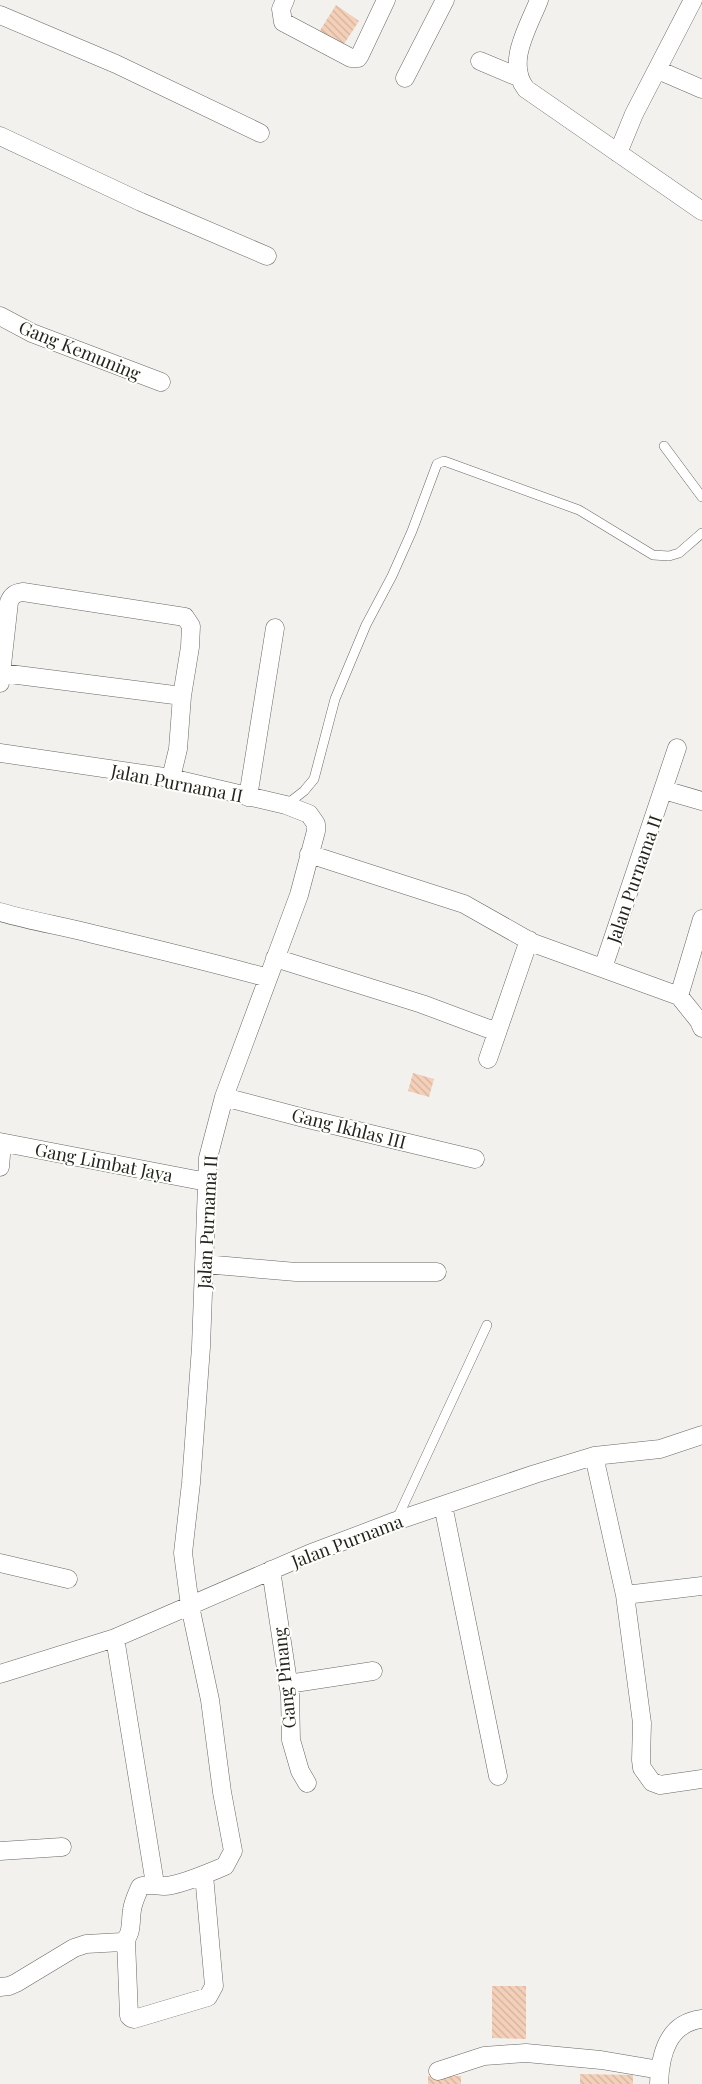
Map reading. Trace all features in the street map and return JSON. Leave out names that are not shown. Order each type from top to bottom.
[{"type":"street","points":[[285,0],[281,9],[282,22],[350,58],[354,58],[360,55],[386,0]]},
{"type":"street","points":[[405,78],[445,0]]},
{"type":"street","points":[[539,0],[517,56],[518,76],[526,89],[702,211]]},
{"type":"street","points":[[618,153],[634,114],[693,0]]},
{"type":"street","points":[[0,15],[116,64],[260,133]]},
{"type":"street","points":[[480,62],[518,76]]},
{"type":"street","points":[[658,70],[702,89]]},
{"type":"street","points":[[0,136],[132,198],[267,256]]},
{"type":"street","name":"Gang Kemuning","points":[[0,316],[32,333],[161,382]]},
{"type":"street","points":[[171,778],[178,749],[182,696],[191,626],[185,616],[22,592],[12,596],[9,602],[1,678],[182,696]]},
{"type":"street","points":[[248,797],[275,628]]},
{"type":"street","name":"Jalan Purnama II","points":[[603,968],[678,748]]},
{"type":"street","name":"Jalan Purnama II","points":[[0,753],[171,778],[286,805],[302,811],[313,819],[316,831],[299,895],[224,1096],[208,1158],[201,1347],[192,1474],[182,1553],[190,1606],[210,1700],[222,1792],[233,1851],[226,1866],[204,1875],[164,1886],[154,1884]]},
{"type":"street","points":[[664,790],[702,801]]},
{"type":"street","points":[[309,854],[464,904],[529,940],[679,996],[699,1021],[702,1028]]},
{"type":"street","points":[[0,912],[30,921],[56,925],[157,949],[268,978]]},
{"type":"street","points":[[679,996],[702,918]]},
{"type":"street","points":[[488,1059],[529,940]]},
{"type":"street","points":[[275,958],[422,1004],[497,1032]]},
{"type":"street","name":"Gang Ikhlas III","points":[[224,1096],[304,1118],[475,1159]]},
{"type":"street","points":[[0,1166],[1,1143]]},
{"type":"street","name":"Gang Limbat Jaya","points":[[1,1143],[207,1182]]},
{"type":"street","points":[[204,1264],[296,1272],[437,1272]]},
{"type":"street","name":"Jalan Purnama","points":[[0,1674],[114,1638],[270,1570],[396,1521],[534,1474],[594,1456],[660,1449],[702,1435]]},
{"type":"street","points":[[594,1456],[625,1595],[642,1723],[642,1768],[652,1782],[660,1785],[702,1779]]},
{"type":"street","points":[[443,1505],[498,1776]]},
{"type":"street","points":[[0,1563],[68,1580]]},
{"type":"street","name":"Gang Pinang","points":[[270,1570],[288,1684],[291,1740],[300,1771],[307,1783]]},
{"type":"street","points":[[625,1595],[702,1586]]},
{"type":"street","points":[[114,1638],[154,1884],[140,1887],[132,1909],[129,1936],[126,1940],[129,2016],[131,2018],[134,2019],[208,1997],[214,1986],[204,1875]]},
{"type":"street","points":[[288,1684],[373,1671]]},
{"type":"street","points":[[0,1850],[62,1847]]},
{"type":"street","points":[[0,1987],[16,1983],[74,1948],[86,1944],[122,1942],[126,1940]]},
{"type":"street","points":[[438,2071],[484,2056],[526,2054],[601,2060],[659,2077],[664,2047],[678,2027],[692,2020],[702,2019]]},
{"type":"lane","points":[[664,446],[702,497]]},
{"type":"lane","points":[[286,805],[304,791],[314,779],[335,699],[366,625],[392,576],[437,464],[444,461],[579,510],[653,555],[669,556],[679,553],[702,533]]},
{"type":"lane","points":[[396,1521],[487,1325]]},
{"type":"building","points":[[336,5],[359,21],[342,47],[319,32]]},
{"type":"building","points":[[413,1073],[434,1079],[429,1097],[408,1091]]},
{"type":"building","points":[[492,1986],[526,1986],[526,2039],[492,2038]]},
{"type":"building","points":[[580,2074],[633,2075],[633,2084],[580,2084]]},
{"type":"building","points":[[428,2076],[461,2076],[461,2084],[428,2084]]}]
